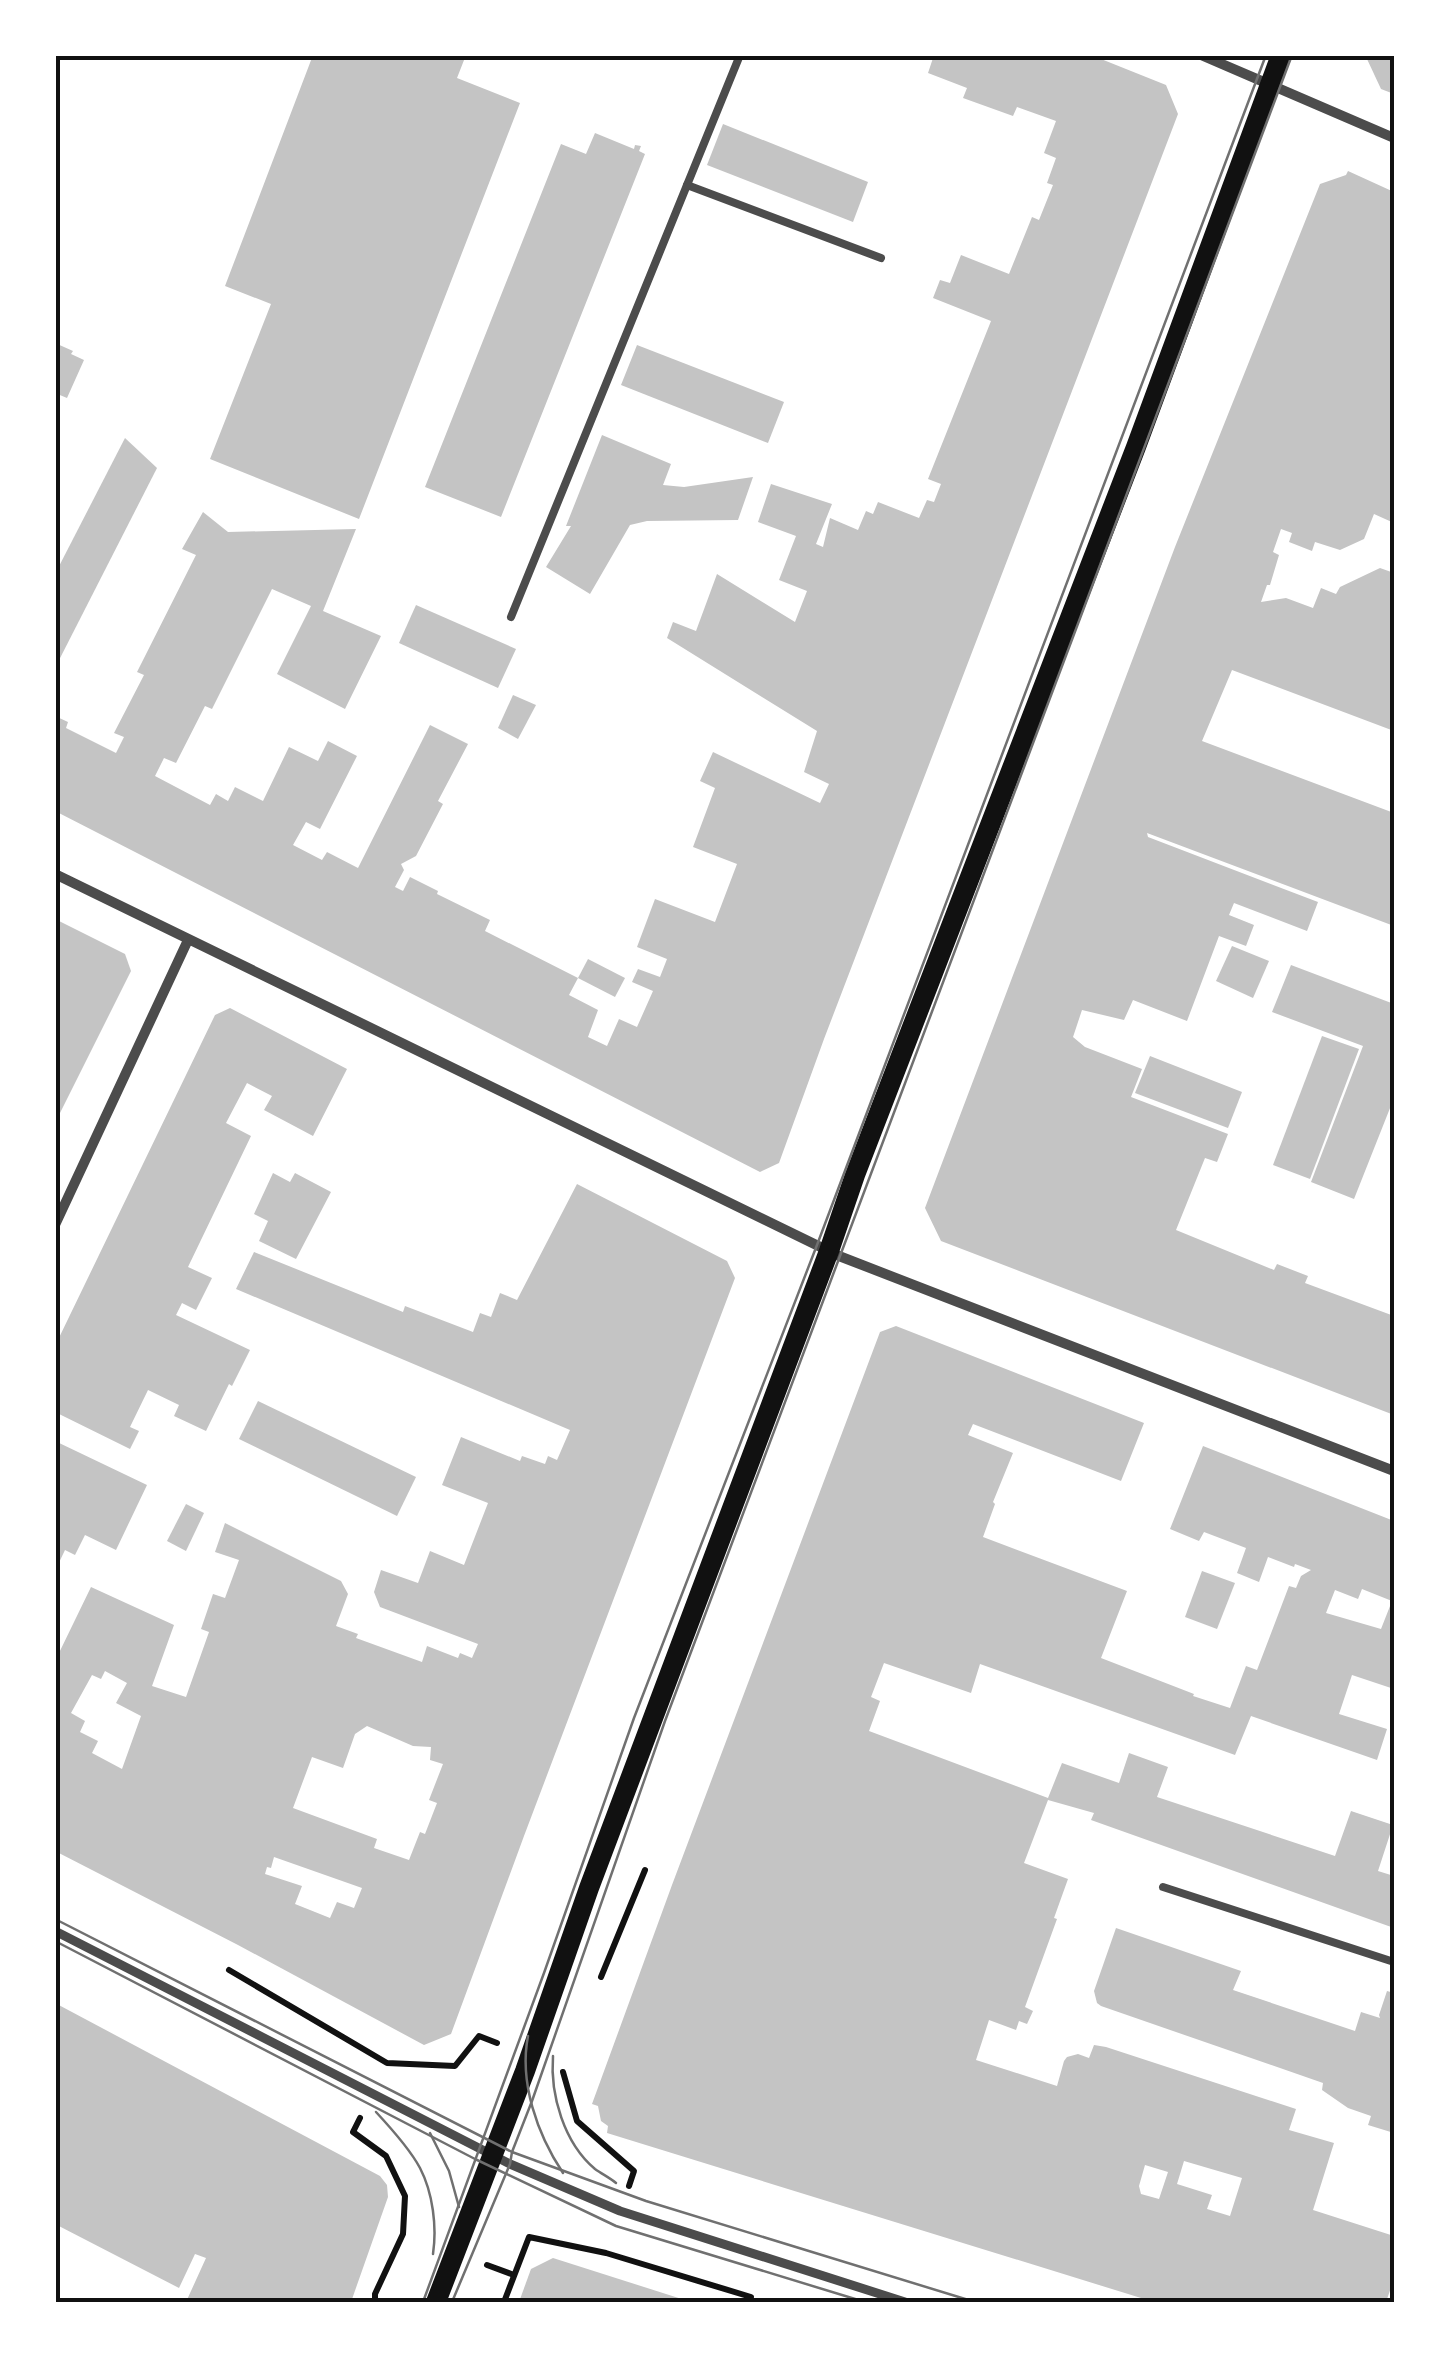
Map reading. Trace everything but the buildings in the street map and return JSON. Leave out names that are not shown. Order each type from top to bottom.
[{"type":"main road","points":[[436,2302],[525,2071],[854,1175],[1136,447],[1281,55]]},
{"type":"street","points":[[1201,55],[1394,138]]},
{"type":"street","points":[[55,874],[828,1250],[1394,1471]]},
{"type":"street","points":[[55,1225],[188,940]]},
{"type":"street","points":[[55,1931],[492,2156],[620,2211],[905,2302]]},
{"type":"lane","points":[[511,617],[740,55]]},
{"type":"lane","points":[[687,184],[881,258]]},
{"type":"lane","points":[[1163,1887],[1394,1962]]},
{"type":"path","points":[[600,1980],[645,1870]]},
{"type":"path","points":[[230,1970],[387,2063],[455,2066],[478,2036]]},
{"type":"path","points":[[562,2070],[578,2121],[634,2171]]},
{"type":"path","points":[[353,2132],[386,2156],[405,2196],[403,2234],[376,2302]]},
{"type":"path","points":[[504,2302],[529,2237],[606,2253],[751,2297]]},
{"type":"tram line","points":[[423,2302],[634,1718],[817,1245],[1266,55]]},
{"type":"tram line","points":[[452,2302],[510,2164],[665,1721],[1292,55]]},
{"type":"tram line","points":[[55,1919],[512,2152],[646,2201],[975,2302]]},
{"type":"tram line","points":[[55,1941],[475,2159],[616,2226],[865,2302]]},
{"type":"tram line","points":[[528,2036],[526,2071],[532,2107],[545,2142],[563,2173]]},
{"type":"tram line","points":[[553,2056],[554,2086],[567,2132],[584,2158],[616,2183]]},
{"type":"tram line","points":[[376,2112],[420,2168],[433,2210],[433,2254]]},
{"type":"tram line","points":[[430,2133],[449,2171],[459,2207]]}]
